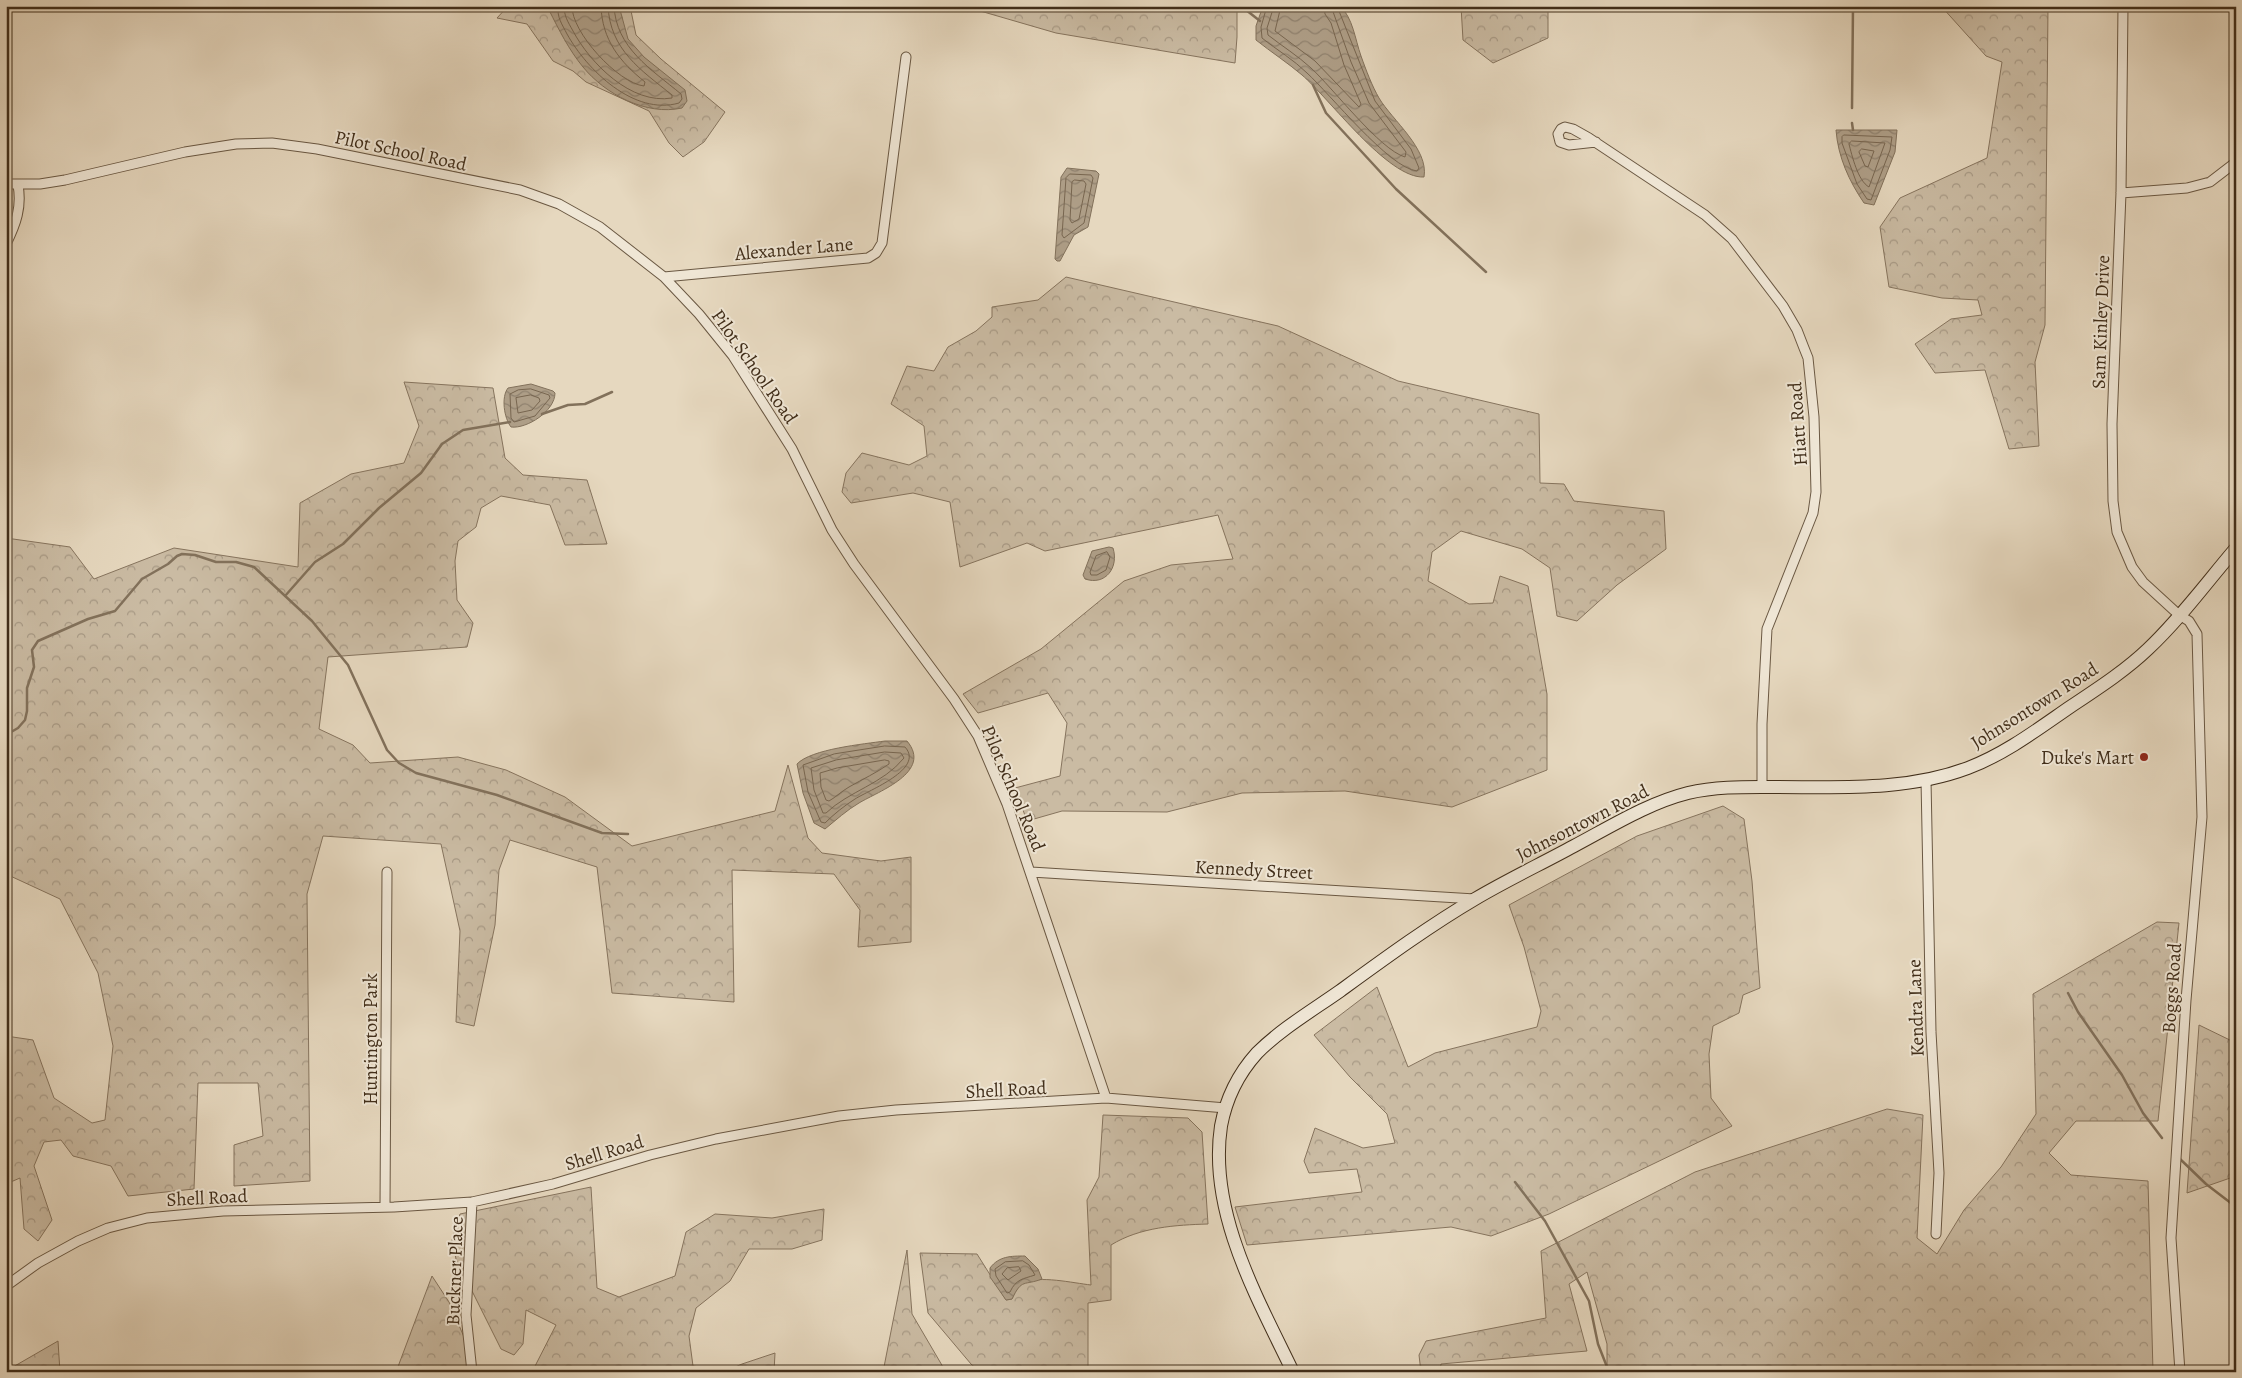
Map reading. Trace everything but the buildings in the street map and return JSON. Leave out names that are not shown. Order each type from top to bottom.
[{"type":"street","name":"Sam Kinley Drive","points":[[2124,6],[2121,193],[2112,424],[2114,509],[2120,543],[2132,567],[2143,582],[2179,615]]},
{"type":"street","name":"Alexander Lane","points":[[664,277],[868,258],[876,253],[882,244],[906,57]]},
{"type":"street","name":"Hiatt Road","points":[[1596,142],[1705,215],[1732,239],[1783,306],[1797,330],[1808,358],[1814,417],[1816,492],[1812,513],[1767,630],[1762,724],[1762,787]]},
{"type":"street","name":"Pilot School Road","points":[[6,184],[18,185],[65,180],[213,147],[253,143],[294,145],[520,190],[560,204],[600,227],[664,277],[699,314],[733,356],[792,449],[832,530],[854,564],[954,699],[973,729],[998,781],[1032,872],[1106,1098]]},
{"type":"street","points":[[2121,193],[2187,188],[2210,182],[2236,162]]},
{"type":"street","points":[[6,244],[16,223],[20,207],[18,185]]},
{"type":"street","name":"Johnsontown Road","points":[[1293,1372],[1246,1270],[1230,1222],[1221,1185],[1220,1143],[1226,1108],[1237,1080],[1258,1052],[1290,1026],[1373,967],[1475,899],[1647,808],[1686,794],[1705,790],[1762,787],[1857,787],[1926,780],[1950,774],[1989,758],[2044,725],[2108,681],[2148,650],[2236,548]]},
{"type":"street","name":"Boggs Road","points":[[2179,615],[2189,621],[2198,634],[2202,817],[2186,1000],[2171,1238],[2180,1372]]},
{"type":"street","name":"Kendra Lane","points":[[1926,780],[1931,1032],[1939,1173],[1936,1234]]},
{"type":"street","name":"Huntington Park","points":[[385,1207],[387,872]]},
{"type":"street","name":"Kennedy Street","points":[[1032,872],[1475,899]]},
{"type":"street","name":"Shell Road","points":[[6,1286],[38,1263],[78,1241],[108,1228],[147,1218],[224,1211],[385,1207],[472,1202],[552,1184],[650,1155],[716,1139],[839,1116],[896,1110],[1106,1098],[1226,1108]]},
{"type":"street","name":"Buckner Place","points":[[472,1202],[466,1315],[472,1372]]},
{"type":"green space","points":[[508,6],[630,6],[636,35],[661,59],[725,112],[704,142],[683,157],[669,143],[649,111],[586,82],[573,71],[553,61],[527,24],[497,18]]},
{"type":"green space","points":[[963,6],[1237,6],[1235,63],[1056,33]]},
{"type":"green space","points":[[1461,6],[1548,6],[1548,38],[1493,63],[1463,40]]},
{"type":"green space","points":[[1941,6],[2048,6],[2045,325],[2035,362],[2039,446],[2009,449],[1985,370],[1935,373],[1915,344],[1951,319],[1982,315],[1978,300],[1942,298],[1889,287],[1880,227],[1900,198],[1987,158],[2002,62],[1986,56]]},
{"type":"green space","points":[[1066,277],[1278,326],[1398,381],[1539,414],[1540,483],[1564,484],[1574,501],[1664,511],[1666,549],[1617,585],[1577,621],[1557,616],[1550,568],[1522,549],[1461,531],[1432,552],[1428,581],[1469,604],[1493,603],[1500,576],[1528,586],[1547,694],[1547,770],[1452,807],[1345,791],[1242,793],[1167,812],[1062,811],[1027,821],[1015,788],[1060,776],[1067,723],[1048,693],[978,713],[963,694],[1041,649],[1124,581],[1171,565],[1233,559],[1218,515],[1045,551],[1027,543],[960,567],[950,502],[913,493],[851,503],[842,492],[846,473],[862,453],[909,465],[927,456],[924,426],[891,404],[907,366],[934,371],[948,347],[976,331],[992,317],[992,307],[1038,300]]},
{"type":"green space","points":[[404,382],[493,388],[505,458],[523,475],[587,480],[607,544],[565,545],[550,505],[501,496],[481,508],[476,527],[458,541],[455,561],[457,600],[473,623],[467,647],[328,657],[319,729],[353,745],[370,763],[458,757],[506,770],[565,797],[632,846],[775,811],[788,765],[808,838],[822,853],[881,861],[911,857],[911,942],[858,947],[860,910],[834,874],[732,870],[734,1002],[612,993],[597,867],[510,840],[499,870],[495,925],[474,1026],[456,1022],[460,931],[441,844],[323,836],[307,894],[310,1181],[234,1186],[234,1145],[263,1136],[258,1083],[198,1083],[194,1189],[128,1196],[111,1166],[73,1156],[61,1140],[44,1142],[34,1166],[52,1220],[38,1241],[24,1229],[20,1178],[6,1184],[6,1036],[33,1040],[54,1098],[92,1123],[105,1120],[113,1046],[98,973],[60,899],[6,874],[6,538],[70,547],[94,579],[174,548],[298,567],[300,503],[351,474],[404,463],[419,426]]},
{"type":"green space","points":[[1723,806],[1744,819],[1752,881],[1760,988],[1743,995],[1739,1013],[1713,1026],[1709,1054],[1711,1098],[1732,1126],[1549,1214],[1491,1236],[1451,1227],[1247,1245],[1235,1207],[1362,1192],[1357,1169],[1309,1173],[1304,1161],[1315,1128],[1363,1148],[1395,1143],[1387,1114],[1350,1077],[1314,1035],[1377,987],[1408,1067],[1435,1053],[1537,1027],[1541,1011],[1524,947],[1509,905],[1637,836]]},
{"type":"green space","points":[[2157,922],[2179,923],[2158,1121],[2076,1121],[2049,1153],[2071,1175],[2148,1181],[2153,1372],[1607,1372],[1607,1344],[1587,1272],[1569,1284],[1587,1351],[1441,1364],[1440,1372],[1421,1372],[1419,1355],[1426,1341],[1546,1318],[1541,1251],[1695,1172],[1887,1109],[1923,1115],[1917,1238],[1937,1254],[1964,1210],[2001,1167],[2036,1114],[2033,994]]},
{"type":"green space","points":[[2199,1025],[2236,1043],[2236,1176],[2187,1193]]},
{"type":"green space","points":[[1103,1115],[1188,1118],[1202,1132],[1208,1224],[1158,1228],[1134,1234],[1111,1245],[1111,1300],[1088,1303],[1088,1372],[980,1372],[928,1313],[920,1253],[977,1254],[1006,1300],[1012,1299],[1019,1286],[1030,1281],[1056,1280],[1091,1285],[1087,1200],[1099,1177]]},
{"type":"green space","points":[[591,1187],[597,1288],[619,1297],[675,1276],[686,1232],[715,1214],[772,1218],[824,1209],[822,1240],[792,1249],[749,1249],[730,1281],[696,1308],[689,1336],[693,1366],[726,1371],[775,1353],[774,1372],[532,1372],[556,1325],[526,1310],[523,1344],[514,1355],[501,1349],[456,1259],[452,1240],[460,1214]]},
{"type":"green space","points":[[907,1250],[912,1314],[943,1367],[942,1372],[883,1372]]},
{"type":"green space","points":[[432,1276],[449,1302],[479,1372],[396,1372]]},
{"type":"green space","points":[[58,1341],[60,1372],[6,1372],[6,1371]]},
{"type":"water","points":[[557,6],[619,6],[628,39],[644,57],[685,90],[687,101],[682,108],[668,110],[641,106],[627,101],[603,86],[583,67],[564,40],[549,10]]},
{"type":"water","points":[[1263,6],[1340,6],[1351,23],[1369,78],[1376,93],[1408,135],[1421,156],[1424,166],[1424,177],[1410,174],[1377,152],[1314,86],[1256,40],[1256,26]]},
{"type":"water","points":[[1836,130],[1897,130],[1895,152],[1874,205],[1864,203],[1849,177],[1839,150]]},
{"type":"water","points":[[1067,168],[1096,171],[1099,174],[1088,227],[1074,235],[1060,261],[1057,261],[1055,259],[1061,177]]},
{"type":"water","points":[[531,384],[553,391],[555,393],[554,400],[539,418],[525,425],[511,427],[504,408],[506,392],[508,388]]},
{"type":"water","points":[[1109,547],[1113,548],[1114,562],[1109,573],[1099,580],[1085,579],[1083,575],[1092,551]]},
{"type":"water","points":[[885,741],[907,741],[913,752],[913,762],[909,771],[890,786],[850,809],[825,829],[814,823],[803,793],[797,764],[804,759],[825,751]]},
{"type":"water","points":[[1025,1256],[1038,1269],[1042,1279],[1021,1285],[1012,1299],[1006,1300],[990,1277],[990,1268],[1001,1259]]},
{"type":"waterway","points":[[1241,6],[1260,21]]},
{"type":"waterway","points":[[1852,108],[1853,6]]},
{"type":"waterway","points":[[1313,85],[1326,113],[1396,189],[1486,272]]},
{"type":"waterway","points":[[1852,123],[1853,130]]},
{"type":"waterway","points":[[542,414],[568,405],[585,404],[612,392]]},
{"type":"waterway","points":[[285,596],[315,562],[343,544],[379,508],[421,473],[442,444],[463,430],[510,422]]},
{"type":"waterway","points":[[6,735],[18,728],[25,720],[27,688],[34,667],[32,650],[38,641],[88,619],[115,611],[142,579],[168,564],[177,556],[182,554],[195,555],[216,562],[236,562],[254,567],[312,621],[348,665],[387,750],[399,763],[416,773],[497,795],[602,833],[628,834]]},
{"type":"waterway","points":[[2068,993],[2078,1012],[2122,1075],[2143,1113],[2162,1138]]},
{"type":"waterway","points":[[2179,1158],[2206,1184],[2236,1207]]},
{"type":"waterway","points":[[1515,1182],[1545,1221],[1589,1301],[1598,1344],[1609,1372]]},
{"type":"place","name":"Duke's Mart","points":[[2144,757]]}]
